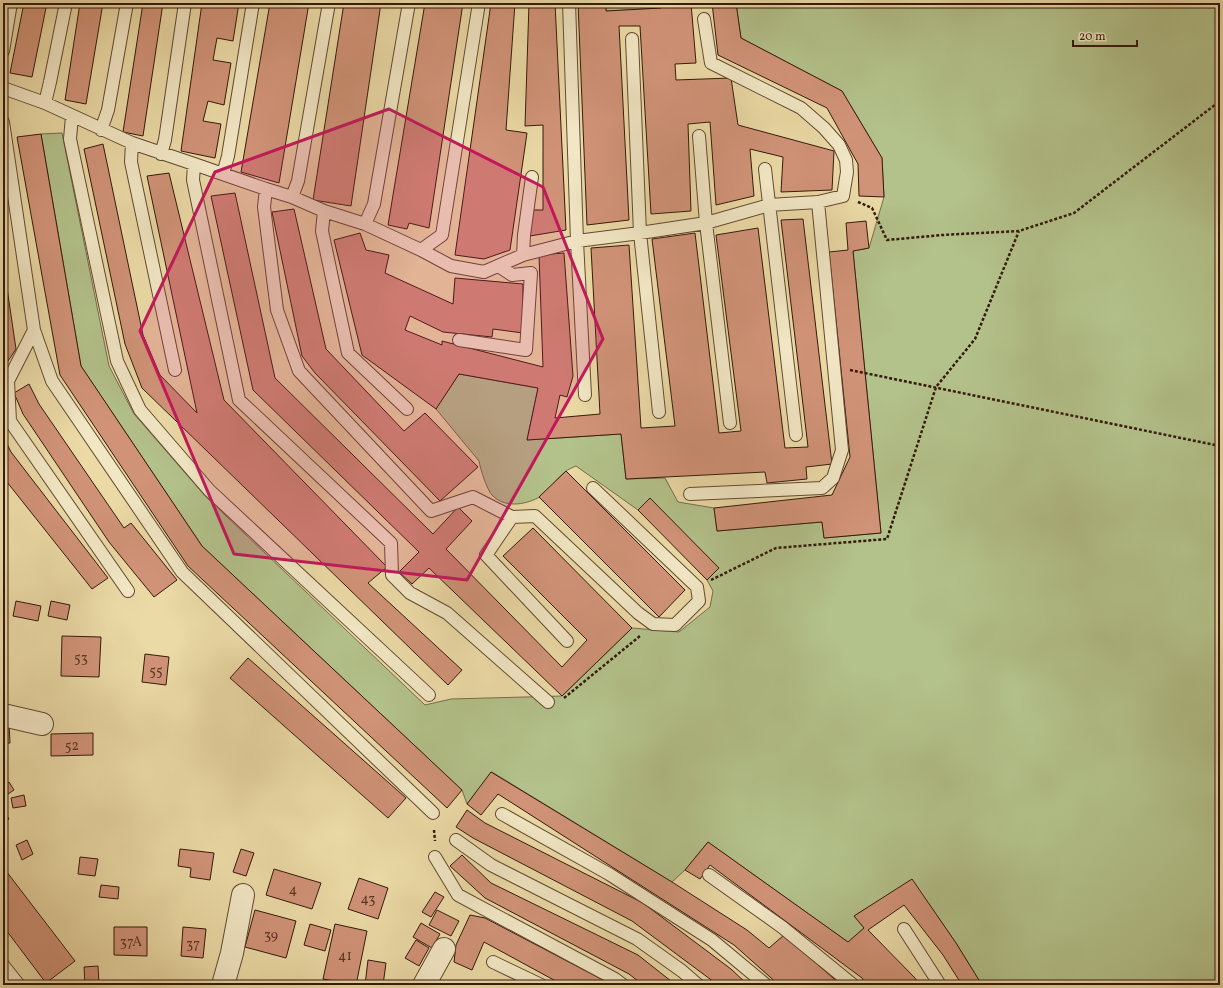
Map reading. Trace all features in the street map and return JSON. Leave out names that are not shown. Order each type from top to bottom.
[{"type":"street","points":[[3,715],[42,724]]},
{"type":"street","points":[[223,985],[232,953],[243,895]]},
{"type":"street","points":[[424,985],[444,949]]},
{"type":"lane","points":[[3,51],[11,3]]},
{"type":"lane","points":[[45,103],[66,3]]},
{"type":"lane","points":[[101,130],[108,110],[127,3]]},
{"type":"lane","points":[[161,154],[165,140],[185,3]]},
{"type":"lane","points":[[223,174],[228,156],[253,3]]},
{"type":"lane","points":[[292,197],[298,181],[328,3]]},
{"type":"lane","points":[[365,224],[374,204],[409,3]]},
{"type":"lane","points":[[421,250],[442,235],[479,3]]},
{"type":"lane","points":[[569,3],[577,241],[585,395]]},
{"type":"lane","points":[[3,88],[45,103],[101,130],[161,154],[292,197],[324,211],[365,224],[421,250],[451,266],[484,272],[500,267],[523,255],[577,241],[706,223],[769,205],[818,202],[843,196],[847,172],[846,160],[839,145],[824,128],[801,108],[711,63],[704,19]]},
{"type":"lane","points":[[632,39],[640,233],[659,412]]},
{"type":"lane","points":[[72,116],[70,139],[117,361],[140,410],[209,490],[429,695]]},
{"type":"lane","points":[[3,122],[34,330],[52,381],[182,572],[433,813]]},
{"type":"lane","points":[[699,136],[706,223],[730,423]]},
{"type":"lane","points":[[132,143],[131,162],[175,370]]},
{"type":"lane","points":[[194,164],[193,180],[239,400],[391,544],[392,575],[410,593],[447,613],[548,702]]},
{"type":"lane","points":[[765,169],[796,435]]},
{"type":"lane","points":[[523,255],[524,235],[532,177]]},
{"type":"lane","points":[[266,189],[264,207],[277,310],[299,371],[431,511],[473,497],[512,517],[535,516],[638,613],[653,624],[675,625],[699,600],[698,587],[593,488]]},
{"type":"lane","points":[[690,494],[822,488],[833,478],[842,450],[818,202]]},
{"type":"lane","points":[[324,211],[322,232],[348,352],[407,409]]},
{"type":"lane","points":[[459,340],[526,350],[530,273],[512,275],[500,267]]},
{"type":"lane","points":[[34,330],[8,380],[10,421],[128,591]]},
{"type":"lane","points":[[512,517],[486,555],[567,641]]},
{"type":"lane","points":[[502,814],[609,874],[712,940],[766,985]]},
{"type":"lane","points":[[456,840],[491,864],[637,940],[682,971],[698,985]]},
{"type":"lane","points":[[435,856],[458,895],[615,978],[623,985]]},
{"type":"lane","points":[[709,875],[782,927],[853,985]]},
{"type":"lane","points":[[904,929],[940,985]]},
{"type":"lane","points":[[493,962],[541,985]]},
{"type":"lane","points":[[3,965],[19,985]]},
{"type":"path","points":[[843,196],[872,208],[887,240],[942,235],[1019,231],[1074,213],[1220,101]]},
{"type":"path","points":[[834,367],[1220,446]]},
{"type":"path","points":[[433,813],[435,856]]},
{"type":"highlighted area","points":[[389,109],[543,187],[603,339],[467,580],[234,554],[140,331],[215,172]]},
{"type":"green space","points":[[606,3],[661,3],[661,8],[606,11]]},
{"type":"green space","points":[[736,3],[1220,3],[1220,985],[982,985],[956,943],[912,880],[854,916],[864,928],[848,942],[708,842],[685,870],[672,882],[492,772],[467,804],[462,790],[202,546],[81,366],[41,134],[62,133],[109,366],[134,414],[206,497],[425,705],[451,699],[562,696],[632,628],[679,632],[710,607],[713,591],[707,580],[719,568],[650,499],[638,510],[576,466],[566,471],[538,498],[520,504],[508,504],[497,499],[488,489],[479,461],[436,409],[459,374],[538,388],[527,440],[621,434],[626,479],[665,478],[678,502],[714,508],[717,531],[822,522],[824,538],[881,533],[853,251],[869,248],[884,197],[882,158],[842,91],[741,38]]},
{"type":"building","points":[[24,3],[47,3],[32,77],[10,73]]},
{"type":"building","points":[[80,3],[103,3],[86,104],[65,100]]},
{"type":"building","points":[[143,3],[163,3],[143,136],[123,132]]},
{"type":"building","points":[[202,3],[239,3],[233,41],[217,38],[213,60],[231,63],[224,105],[208,101],[203,121],[221,124],[215,158],[181,151]]},
{"type":"building","points":[[270,3],[309,3],[279,183],[241,172]]},
{"type":"building","points":[[344,3],[381,3],[351,206],[313,200]]},
{"type":"building","points":[[425,3],[463,3],[429,228],[409,223],[407,229],[388,225]]},
{"type":"building","points":[[491,3],[515,3],[506,130],[527,133],[510,250],[484,259],[455,255]]},
{"type":"building","points":[[529,3],[555,3],[566,230],[530,236],[530,210],[543,210],[543,125],[525,126]]},
{"type":"building","points":[[578,3],[606,3],[606,11],[661,8],[661,3],[691,3],[696,63],[675,64],[676,80],[731,78],[738,125],[834,151],[832,190],[781,192],[783,157],[750,149],[754,196],[716,205],[710,122],[688,124],[691,211],[651,214],[640,26],[619,26],[629,220],[587,225]]},
{"type":"building","points":[[712,3],[736,3],[741,38],[842,91],[882,158],[884,197],[859,196],[858,164],[827,108],[718,55]]},
{"type":"building","points":[[41,134],[81,366],[202,546],[462,790],[447,808],[188,566],[60,375],[17,137]]},
{"type":"building","points":[[103,144],[143,335],[160,375],[197,413],[147,176],[169,173],[224,400],[387,567],[368,583],[462,670],[448,685],[142,388],[125,344],[84,149]]},
{"type":"building","points":[[235,193],[275,378],[433,534],[458,507],[472,521],[446,549],[562,667],[587,640],[503,556],[533,528],[632,628],[562,696],[429,568],[412,584],[399,572],[419,552],[253,390],[211,196]]},
{"type":"building","points":[[294,209],[326,349],[404,431],[425,413],[478,467],[440,501],[315,373],[302,356],[272,212]]},
{"type":"building","points":[[803,219],[832,464],[806,467],[807,479],[767,483],[765,472],[626,479],[621,434],[527,440],[538,388],[459,374],[436,409],[362,355],[334,240],[360,233],[366,250],[389,255],[385,273],[453,304],[455,278],[523,284],[523,333],[493,329],[492,337],[443,332],[410,316],[405,330],[442,345],[442,341],[543,367],[539,255],[564,253],[573,376],[567,397],[560,395],[555,418],[600,414],[591,248],[629,245],[641,428],[675,426],[652,239],[695,233],[719,433],[741,431],[716,235],[758,228],[785,448],[808,447],[781,220]]},
{"type":"building","points":[[866,221],[869,248],[853,251],[881,533],[824,538],[822,522],[717,531],[714,508],[832,495],[850,457],[829,252],[848,250],[846,223]]},
{"type":"building","points":[[3,261],[16,349],[6,364],[3,365]]},
{"type":"building","points":[[29,384],[39,404],[124,528],[131,523],[177,580],[154,597],[109,542],[23,414],[14,393]]},
{"type":"building","points":[[3,436],[11,452],[108,578],[92,589],[3,477]]},
{"type":"building","points":[[566,471],[685,590],[659,617],[539,497]]},
{"type":"building","points":[[650,498],[719,568],[707,580],[638,510]]},
{"type":"building","points":[[16,601],[41,606],[38,621],[13,616]]},
{"type":"building","points":[[51,601],[70,605],[67,620],[48,616]]},
{"type":"building","points":[[62,636],[101,637],[99,677],[61,676]]},
{"type":"building","points":[[145,654],[169,657],[166,685],[142,682]]},
{"type":"building","points":[[248,658],[406,798],[388,818],[230,678]]},
{"type":"building","points":[[3,723],[9,723],[10,743],[3,743]]},
{"type":"building","points":[[93,733],[93,755],[51,756],[51,734]]},
{"type":"building","points":[[491,772],[672,882],[747,930],[769,948],[784,935],[841,985],[779,985],[734,945],[498,794],[481,815],[467,804]]},
{"type":"building","points":[[9,782],[14,790],[5,796],[3,794],[3,786]]},
{"type":"building","points":[[24,795],[26,806],[13,808],[11,798]]},
{"type":"building","points":[[3,809],[9,819],[3,822]]},
{"type":"building","points":[[467,810],[485,823],[643,903],[731,969],[748,985],[718,985],[632,921],[473,838],[456,827]]},
{"type":"building","points":[[27,840],[33,854],[22,860],[16,845]]},
{"type":"building","points":[[708,842],[848,942],[864,928],[854,916],[912,879],[956,943],[982,985],[962,985],[943,955],[904,905],[868,930],[920,985],[866,985],[862,978],[710,865],[700,879],[685,870]]},
{"type":"building","points":[[180,849],[214,853],[210,880],[190,877],[191,868],[178,866]]},
{"type":"building","points":[[241,849],[254,853],[246,876],[233,872]]},
{"type":"building","points":[[462,855],[491,883],[638,955],[676,985],[643,985],[629,974],[485,898],[450,866]]},
{"type":"building","points":[[80,857],[98,859],[95,876],[78,874]]},
{"type":"building","points":[[3,867],[75,961],[46,983],[3,926]]},
{"type":"building","points":[[274,869],[321,883],[312,909],[266,895]]},
{"type":"building","points":[[359,878],[388,888],[378,919],[348,909]]},
{"type":"building","points":[[101,885],[119,887],[118,899],[99,897]]},
{"type":"building","points":[[435,892],[444,897],[431,917],[422,912]]},
{"type":"building","points":[[255,910],[296,921],[286,958],[245,947]]},
{"type":"building","points":[[437,910],[459,921],[451,936],[429,925]]},
{"type":"building","points":[[470,915],[485,918],[607,982],[609,985],[563,985],[484,942],[472,970],[454,962],[456,945]]},
{"type":"building","points":[[421,923],[440,934],[432,948],[413,937]]},
{"type":"building","points":[[310,924],[331,930],[325,951],[304,945]]},
{"type":"building","points":[[335,924],[367,931],[356,985],[323,979]]},
{"type":"building","points":[[114,927],[147,927],[147,956],[114,955]]},
{"type":"building","points":[[183,927],[206,929],[203,958],[181,956]]},
{"type":"building","points":[[416,940],[429,948],[419,966],[405,958]]},
{"type":"building","points":[[368,960],[386,963],[383,985],[365,985]]},
{"type":"building","points":[[98,966],[99,985],[85,985],[84,967]]}]
